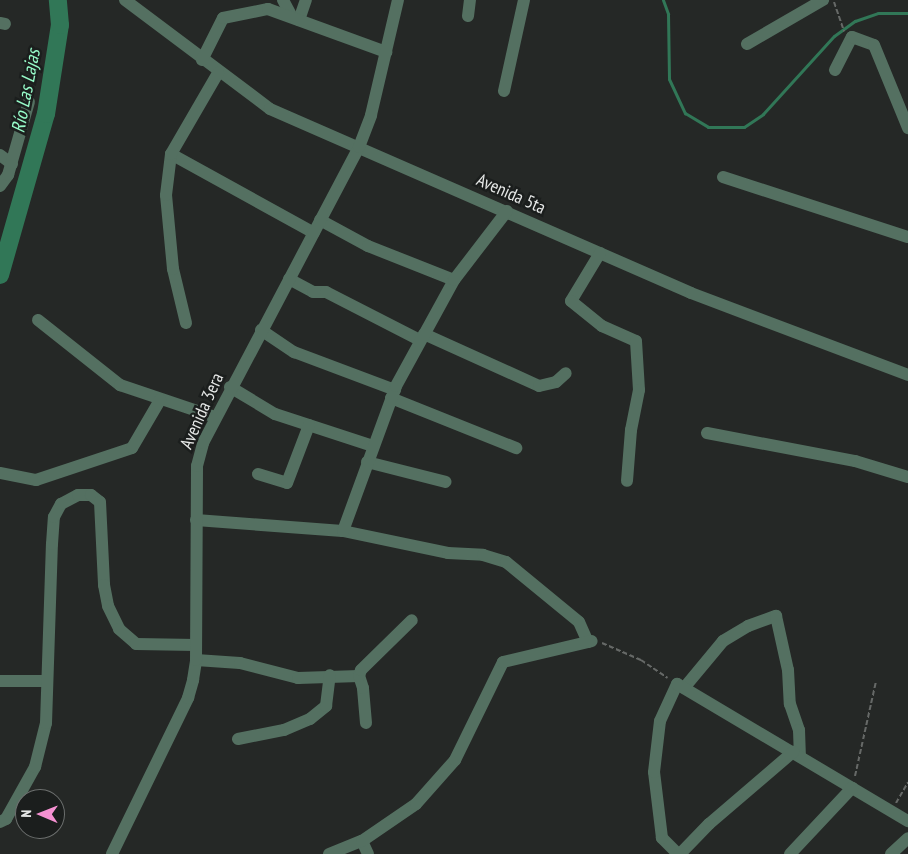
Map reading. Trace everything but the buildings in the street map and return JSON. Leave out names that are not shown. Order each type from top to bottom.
[{"type":"street","name":"Avenida 5ta","points":[[125,0],[218,73],[270,109],[691,293],[908,375]]},
{"type":"street","points":[[283,0],[295,19]]},
{"type":"street","points":[[295,19],[306,0]]},
{"type":"street","name":"Avenida 3era","points":[[112,854],[188,698],[196,660],[196,520],[199,455],[215,417],[260,330],[359,147],[371,115],[398,0]]},
{"type":"street","points":[[468,16],[470,0]]},
{"type":"street","points":[[504,91],[524,0]]},
{"type":"street","points":[[747,44],[807,4],[824,0]]},
{"type":"street","points":[[202,60],[223,18],[268,9],[386,52]]},
{"type":"street","points":[[835,70],[852,37],[874,45],[907,125]]},
{"type":"street","points":[[186,323],[172,260],[166,195],[171,154],[218,73]]},
{"type":"street","points":[[0,186],[12,164],[29,102]]},
{"type":"street","points":[[171,154],[314,233]]},
{"type":"street","points":[[0,155],[12,164]]},
{"type":"street","points":[[723,178],[908,237]]},
{"type":"street","points":[[343,531],[360,492],[367,462],[393,394],[422,337],[454,280],[507,211]]},
{"type":"street","points":[[320,220],[368,246],[454,280]]},
{"type":"street","points":[[600,253],[571,301],[602,326],[636,341],[638,390],[631,430],[627,481]]},
{"type":"street","points":[[289,279],[313,292],[326,292],[422,337],[539,386],[556,382],[566,373]]},
{"type":"street","points":[[38,320],[120,385],[215,417]]},
{"type":"street","points":[[260,330],[294,352],[516,448]]},
{"type":"street","points":[[230,388],[275,414],[373,446]]},
{"type":"street","points":[[0,473],[42,479],[132,448],[160,400]]},
{"type":"street","points":[[258,474],[287,483],[310,425]]},
{"type":"street","points":[[707,433],[855,461],[908,477]]},
{"type":"street","points":[[367,462],[446,482]]},
{"type":"street","points":[[0,822],[6,819],[35,767],[46,723],[54,517],[61,504],[78,494],[92,495],[100,502],[104,586],[108,606],[119,630],[136,644],[196,645]]},
{"type":"street","points":[[196,520],[343,531],[448,553],[483,555],[506,562],[579,622],[590,641],[503,662],[455,760],[416,804],[362,841],[329,854]]},
{"type":"street","points":[[776,616],[788,670],[790,704],[799,730],[796,754],[709,824],[679,854],[662,838],[654,772],[660,721],[680,686],[723,641],[748,626],[776,616]]},
{"type":"street","points":[[358,676],[391,638],[412,620]]},
{"type":"street","points":[[196,660],[240,664],[298,678],[330,675],[358,676]]},
{"type":"street","points":[[238,739],[284,730],[310,719],[326,706],[330,675]]},
{"type":"street","points":[[358,676],[363,688],[366,723]]},
{"type":"street","points":[[0,681],[48,681]]},
{"type":"street","points":[[680,686],[908,821]]},
{"type":"street","points":[[790,854],[852,788]]},
{"type":"street","points":[[891,854],[908,838]]},
{"type":"street","points":[[362,841],[368,854]]},
{"type":"path","points":[[833,0],[847,37]]},
{"type":"path","points":[[590,641],[641,660],[680,686]]},
{"type":"path","points":[[852,788],[876,681]]},
{"type":"path","points":[[891,811],[908,782]]},
{"type":"waterway","name":"Río Las Lajas","points":[[0,275],[46,114],[60,25],[58,0]]},
{"type":"waterway","points":[[663,0],[668,14],[669,79],[685,113],[708,127],[744,127],[763,114],[834,36],[855,21],[878,13],[908,13]]}]
